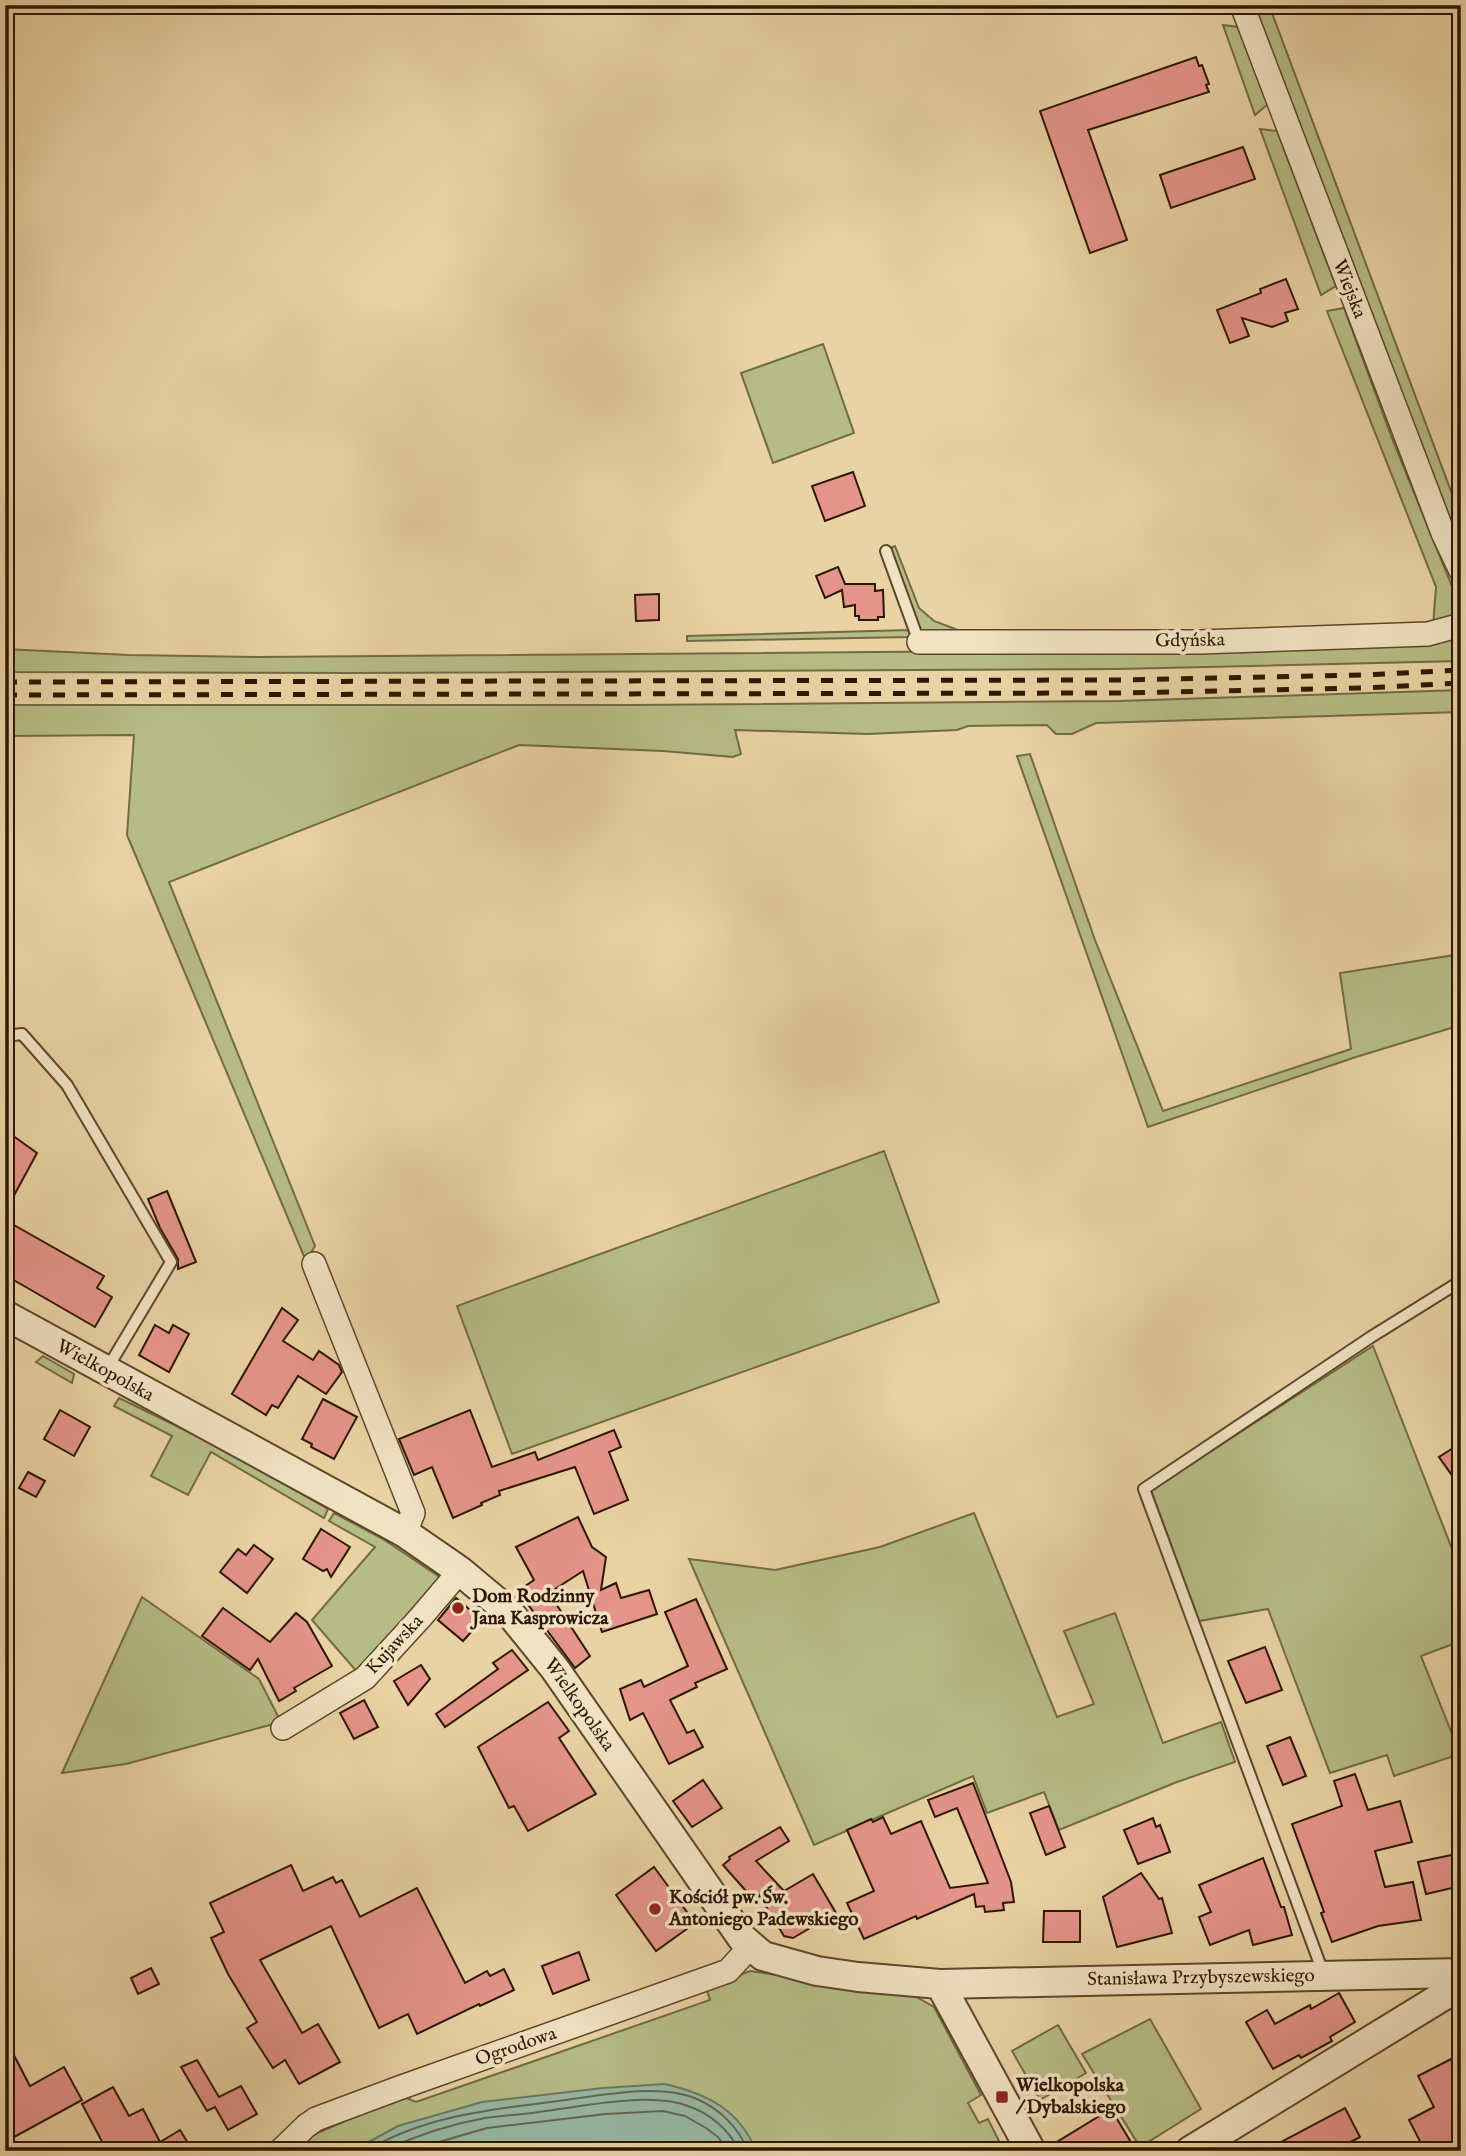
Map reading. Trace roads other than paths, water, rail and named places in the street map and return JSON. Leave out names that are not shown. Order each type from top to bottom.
[{"type":"street","name":"Wiejska","points":[[1242,5],[1433,508],[1460,569]]},
{"type":"street","name":"Gdyńska","points":[[919,642],[1214,641],[1428,634],[1461,625]]},
{"type":"street","points":[[314,1264],[413,1513],[405,1533]]},
{"type":"street","name":"Wielkopolska","points":[[5,1315],[405,1533],[460,1571],[509,1612],[555,1669],[707,1889],[751,1946],[763,1956],[817,1971],[940,1984]]},
{"type":"street","name":"Kujawska","points":[[283,1728],[365,1678],[460,1571]]},
{"type":"street","name":"Ogrodowa","points":[[280,2151],[316,2119],[728,1972],[751,1946]]},
{"type":"street","name":"Stanisława Przybyszewskiego","points":[[940,1984],[1461,1973]]},
{"type":"street","points":[[940,1984],[1031,2151]]},
{"type":"street","points":[[1190,2151],[1461,1985]]},
{"type":"lane","points":[[886,551],[919,642]]},
{"type":"lane","points":[[5,1036],[22,1034],[68,1085],[171,1262],[106,1371]]},
{"type":"lane","points":[[1324,1975],[1144,1489],[1371,1337],[1461,1281]]},
{"type":"water","points":[[665,2084],[695,2093],[731,2114],[741,2124],[756,2151],[352,2151],[398,2126],[482,2102]]},
{"type":"railway","points":[[5,682],[1115,680],[1365,675],[1461,670]]},
{"type":"railway","points":[[5,695],[1117,693],[1365,688],[1461,683]]},
{"type":"place","name":"Dom Rodzinny Jana Kasprowicza","points":[[458,1608]]},
{"type":"place","name":"Kościół pw. Św. Antoniego Padewskiego","points":[[655,1909]]},
{"type":"place","name":"Wielkopolska / Dybalskiego","points":[[1002,2097]]}]
